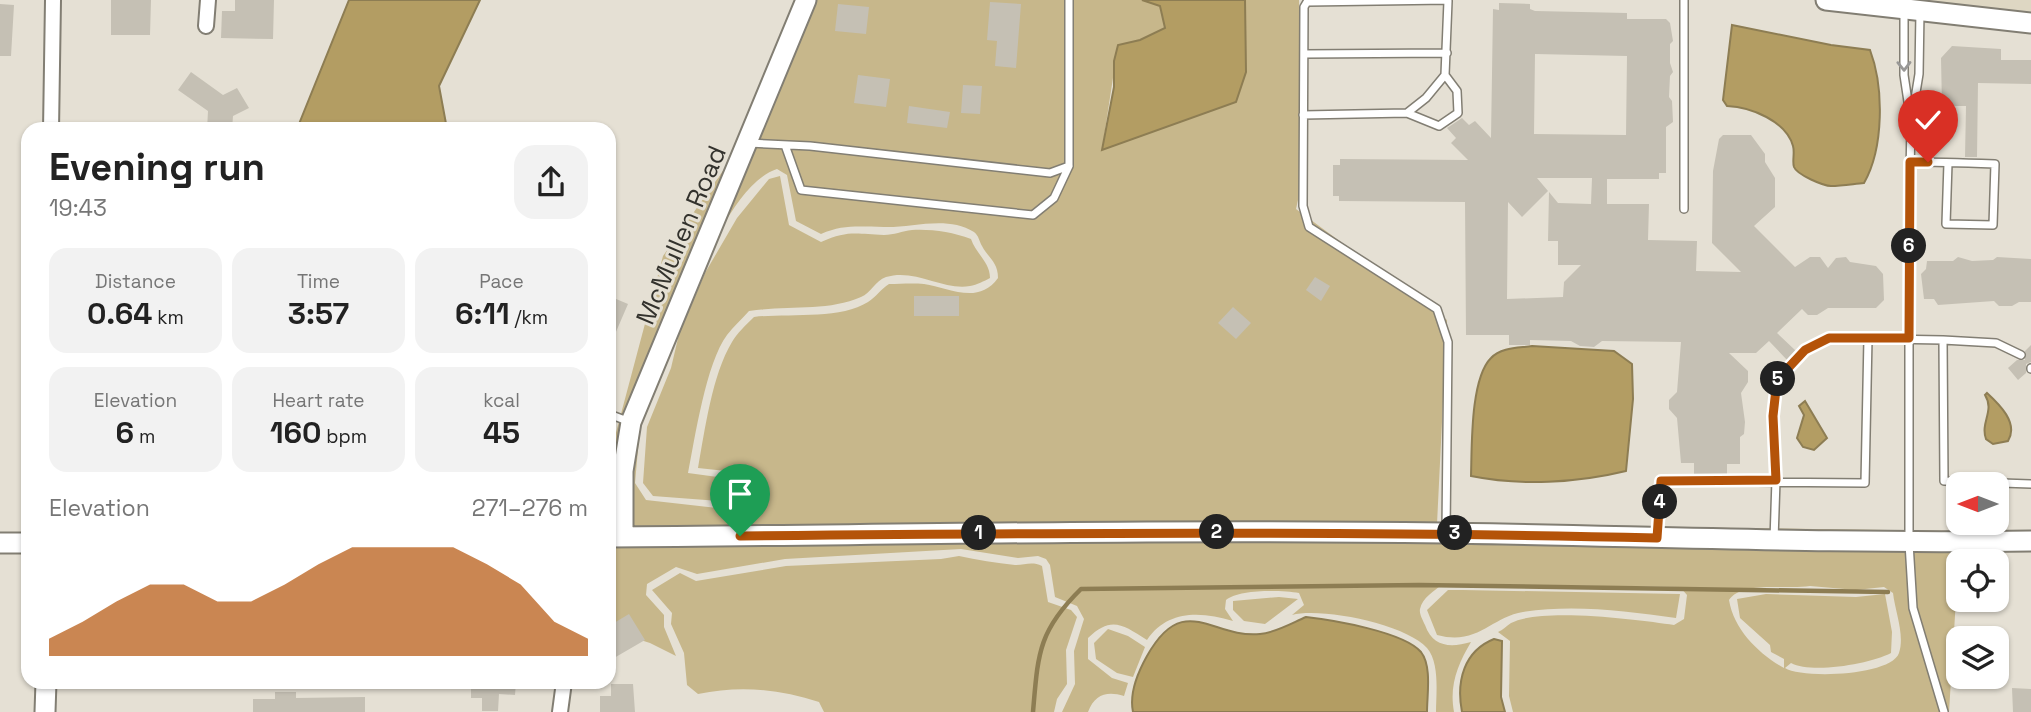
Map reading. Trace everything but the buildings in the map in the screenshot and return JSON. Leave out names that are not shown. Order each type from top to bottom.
[{"type":"street","points":[[51,122],[53,0]]},
{"type":"street","points":[[206,26],[208,0]]},
{"type":"street","name":"McMullen Road","points":[[616,537],[631,422],[749,143],[806,0]]},
{"type":"street","points":[[1826,0],[1912,6],[2031,23]]},
{"type":"street","points":[[616,537],[1126,532],[1446,533],[1909,543],[2031,541]]},
{"type":"street","points":[[0,543],[21,543]]},
{"type":"street","points":[[45,712],[46,689]]},
{"type":"street","points":[[560,712],[563,689]]},
{"type":"lane","points":[[785,145],[802,190],[1033,215],[1054,198],[1069,166],[1069,0]]},
{"type":"lane","points":[[1407,113],[1426,98],[1444,75],[1448,0],[1312,0],[1304,7],[1303,206],[1309,227],[1437,309],[1448,342],[1446,533]]},
{"type":"lane","points":[[1684,0],[1684,209]]},
{"type":"lane","points":[[1911,123],[1903,75],[1912,6]]},
{"type":"lane","points":[[1912,6],[1919,74],[1911,123],[1910,162],[1909,543],[1913,608],[1944,712]]},
{"type":"lane","points":[[1304,54],[1447,53]]},
{"type":"lane","points":[[1303,115],[1407,113],[1440,126],[1458,113],[1457,91],[1444,75]]},
{"type":"lane","points":[[749,143],[1050,173],[1069,166]]},
{"type":"lane","points":[[1910,162],[1995,163],[1993,225],[1946,224],[1948,163]]},
{"type":"lane","points":[[1774,541],[1776,480],[1773,416],[1777,380],[1805,350],[1829,338],[1909,338],[1996,343],[2021,355]]},
{"type":"lane","points":[[1657,538],[1661,481],[1776,480],[1865,483],[1868,338]]},
{"type":"lane","points":[[1943,340],[1944,481],[2031,484]]},
{"type":"lane","points":[[616,417],[631,422]]},
{"type":"shaded area","points":[[349,0],[480,0],[439,86],[446,122],[300,122]]},
{"type":"shaded area","points":[[816,0],[1142,0],[1160,6],[1165,28],[1140,40],[1118,45],[1102,150],[1135,136],[1246,72],[1245,0],[1299,0],[1303,177],[1296,209],[1447,320],[1437,524],[1946,531],[1946,534],[632,529],[632,471],[640,427],[635,483],[646,500],[717,508],[743,496],[744,485],[726,471],[698,468],[719,370],[734,339],[754,317],[828,314],[856,308],[868,302],[889,284],[924,284],[972,293],[990,286],[998,278],[995,264],[976,234],[952,224],[852,227],[821,234],[796,221],[787,175],[777,169],[752,185],[722,227]]},
{"type":"shaded area","points":[[1142,0],[1245,0],[1246,72],[1236,102],[1102,150],[1114,87],[1114,61],[1118,45],[1140,40],[1165,28],[1160,6]]},
{"type":"shaded area","points":[[1900,0],[2031,0],[2031,15]]},
{"type":"shaded area","points":[[1732,25],[1870,50],[1878,81],[1880,117],[1875,153],[1864,183],[1831,186],[1805,177],[1794,167],[1793,146],[1783,129],[1757,113],[1727,106],[1723,100]]},
{"type":"shaded area","points":[[734,155],[622,420],[616,453],[616,433],[663,256]]},
{"type":"shaded area","points":[[780,176],[789,225],[821,242],[852,234],[888,235],[919,230],[949,233],[971,239],[988,267],[990,278],[975,285],[960,287],[897,275],[882,279],[864,295],[848,302],[749,311],[727,335],[713,363],[702,401],[688,473],[725,478],[739,490],[719,501],[653,496],[643,483],[647,427],[671,368],[679,334],[705,273],[737,218],[769,179]]},
{"type":"shaded area","points":[[1532,346],[1614,351],[1632,364],[1633,399],[1626,471],[1548,482],[1471,476],[1476,397],[1484,368],[1495,354]]},
{"type":"shaded area","points":[[1987,393],[2006,414],[2011,427],[2008,441],[1993,444],[1986,439],[1989,406],[1985,395]]},
{"type":"shaded area","points":[[1805,401],[1827,438],[1814,450],[1803,447],[1797,438],[1804,415],[1799,406]]},
{"type":"shaded area","points":[[1127,540],[1446,541],[1946,551],[1946,612],[1955,612],[1954,626],[1946,626],[1946,689],[1950,689],[1949,712],[1513,712],[1509,696],[1510,641],[1498,632],[1509,624],[1525,618],[1567,615],[1674,625],[1684,619],[1687,595],[1680,587],[1443,584],[1426,598],[1420,611],[1428,632],[1438,642],[1456,645],[1471,642],[1456,675],[1454,712],[1436,712],[1434,662],[1427,648],[1416,639],[1383,625],[1342,616],[1322,613],[1292,615],[1304,605],[1299,593],[1271,591],[1240,594],[1226,600],[1225,609],[1233,621],[1198,615],[1175,618],[1155,630],[1147,640],[1117,625],[1096,631],[1088,638],[1088,659],[1112,678],[1128,683],[1124,696],[1102,695],[1094,701],[1088,712],[1062,712],[1075,684],[1074,651],[1084,619],[1077,606],[1055,597],[1050,565],[1046,559],[1038,556],[1018,558],[961,549],[785,559],[697,574],[676,567],[647,584],[646,595],[664,615],[664,627],[676,656],[650,643],[616,632],[616,545]],"holes":[[[1810,586],[1856,590],[1884,587],[1893,593],[1901,646],[1893,661],[1864,671],[1826,674],[1809,674],[1785,668],[1791,663],[1813,668],[1841,666],[1869,661],[1891,653],[1892,632],[1885,594],[1856,597],[1766,594],[1737,599],[1740,618],[1770,645],[1771,652],[1784,659],[1784,668],[1749,640],[1736,621],[1729,600],[1744,590],[1766,587]]]},
{"type":"shaded area","points":[[959,556],[1015,565],[1032,563],[1042,566],[1048,602],[1071,610],[1077,617],[1066,650],[1067,684],[1057,699],[1054,712],[824,712],[819,702],[774,691],[744,689],[698,694],[687,685],[684,653],[671,624],[672,613],[652,590],[680,573],[696,581],[786,566]]},
{"type":"shaded area","points":[[1448,590],[1680,594],[1676,618],[1600,609],[1542,610],[1512,615],[1474,634],[1451,637],[1437,635],[1427,610]]},
{"type":"shaded area","points":[[1279,597],[1298,599],[1265,624],[1244,621],[1233,610],[1233,601]]},
{"type":"shaded area","points":[[1306,617],[1384,633],[1412,645],[1421,652],[1427,665],[1427,712],[1133,712],[1133,690],[1140,669],[1161,636],[1174,625],[1186,621],[1199,622],[1243,634],[1260,634],[1277,630]]},
{"type":"shaded area","points":[[1108,629],[1128,636],[1145,647],[1133,677],[1117,673],[1096,659],[1094,643]]},
{"type":"shaded area","points":[[1494,639],[1502,641],[1501,697],[1505,712],[1462,712],[1460,689],[1464,668],[1476,651]]},
{"type":"waterway","points":[[1033,712],[1039,659],[1048,631],[1081,589],[1419,585],[1888,592]]},
{"type":"route","points":[[740,536],[1126,532],[1446,533],[1657,538],[1661,481],[1776,480],[1773,416],[1777,380],[1805,350],[1829,338],[1909,338],[1910,162],[1928,162]]}]
